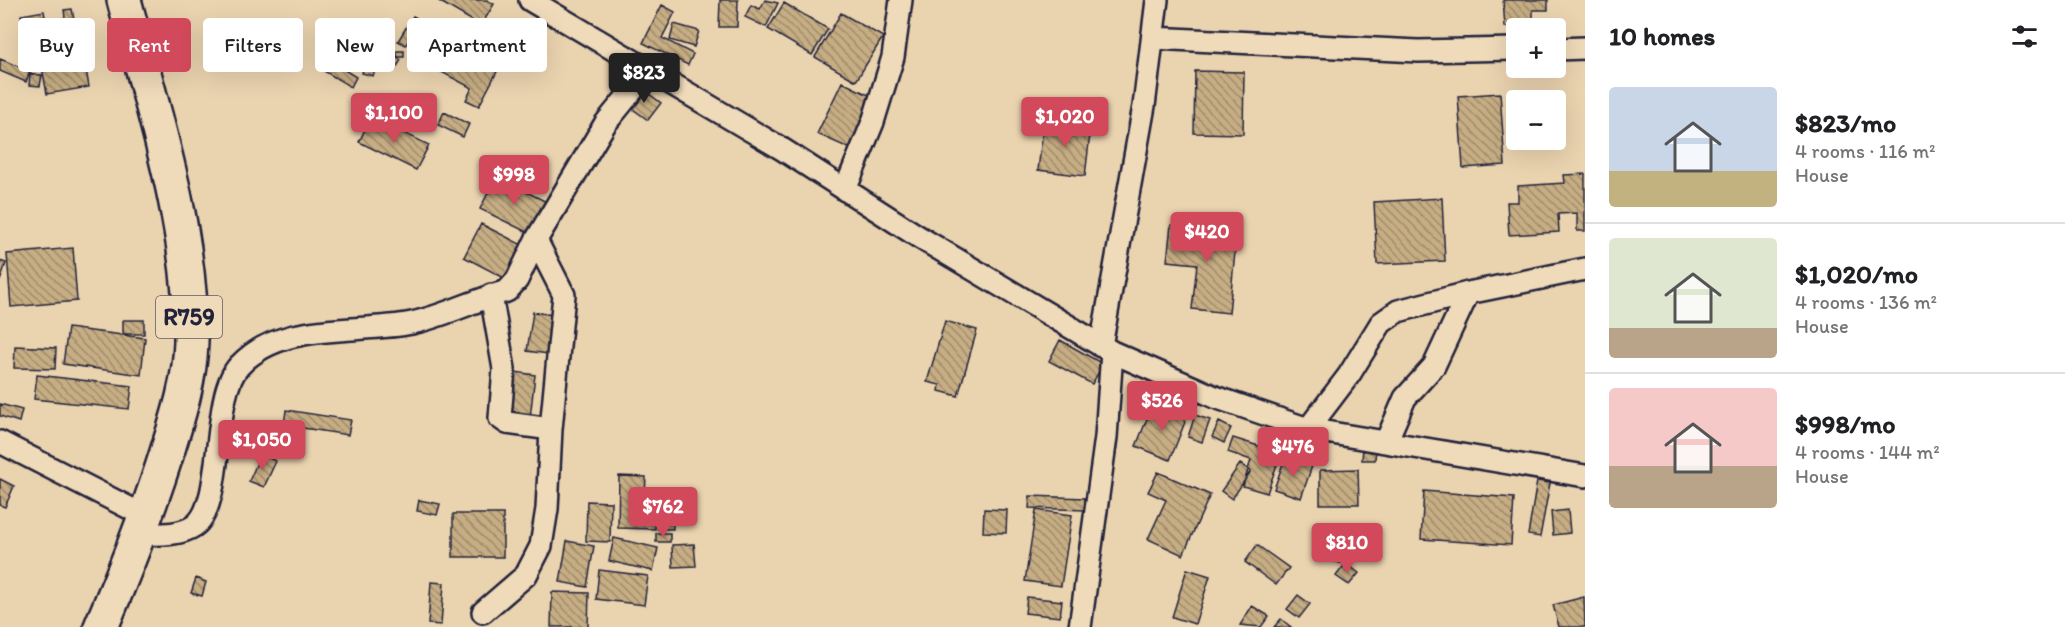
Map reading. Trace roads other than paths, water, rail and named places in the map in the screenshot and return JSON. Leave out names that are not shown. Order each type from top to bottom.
[{"type":"main road","name":"R759","points":[[101,627],[144,526],[182,403],[190,333],[186,256],[157,126],[124,0]]},
{"type":"street","points":[[530,0],[1107,349],[1215,397],[1308,429],[1585,476]]},
{"type":"street","points":[[845,190],[873,122],[893,57],[900,0]]},
{"type":"street","points":[[1080,627],[1106,437],[1107,349],[1157,0]]},
{"type":"street","points":[[1153,38],[1418,51],[1506,49]]},
{"type":"street","points":[[1566,49],[1585,48]]},
{"type":"street","points":[[0,442],[144,526],[176,533],[195,525],[207,507],[226,394],[237,367],[264,347],[317,330],[413,323],[507,291],[517,280],[536,240],[605,124],[649,70]]},
{"type":"street","points":[[483,612],[526,575],[541,546],[547,509],[551,429],[564,295],[536,240]]},
{"type":"street","points":[[1308,429],[1349,375],[1381,324],[1398,311],[1468,293],[1585,269]]},
{"type":"street","points":[[1386,442],[1405,398],[1434,366],[1468,293]]},
{"type":"street","points":[[491,295],[504,369],[500,418],[507,423],[551,429]]}]
